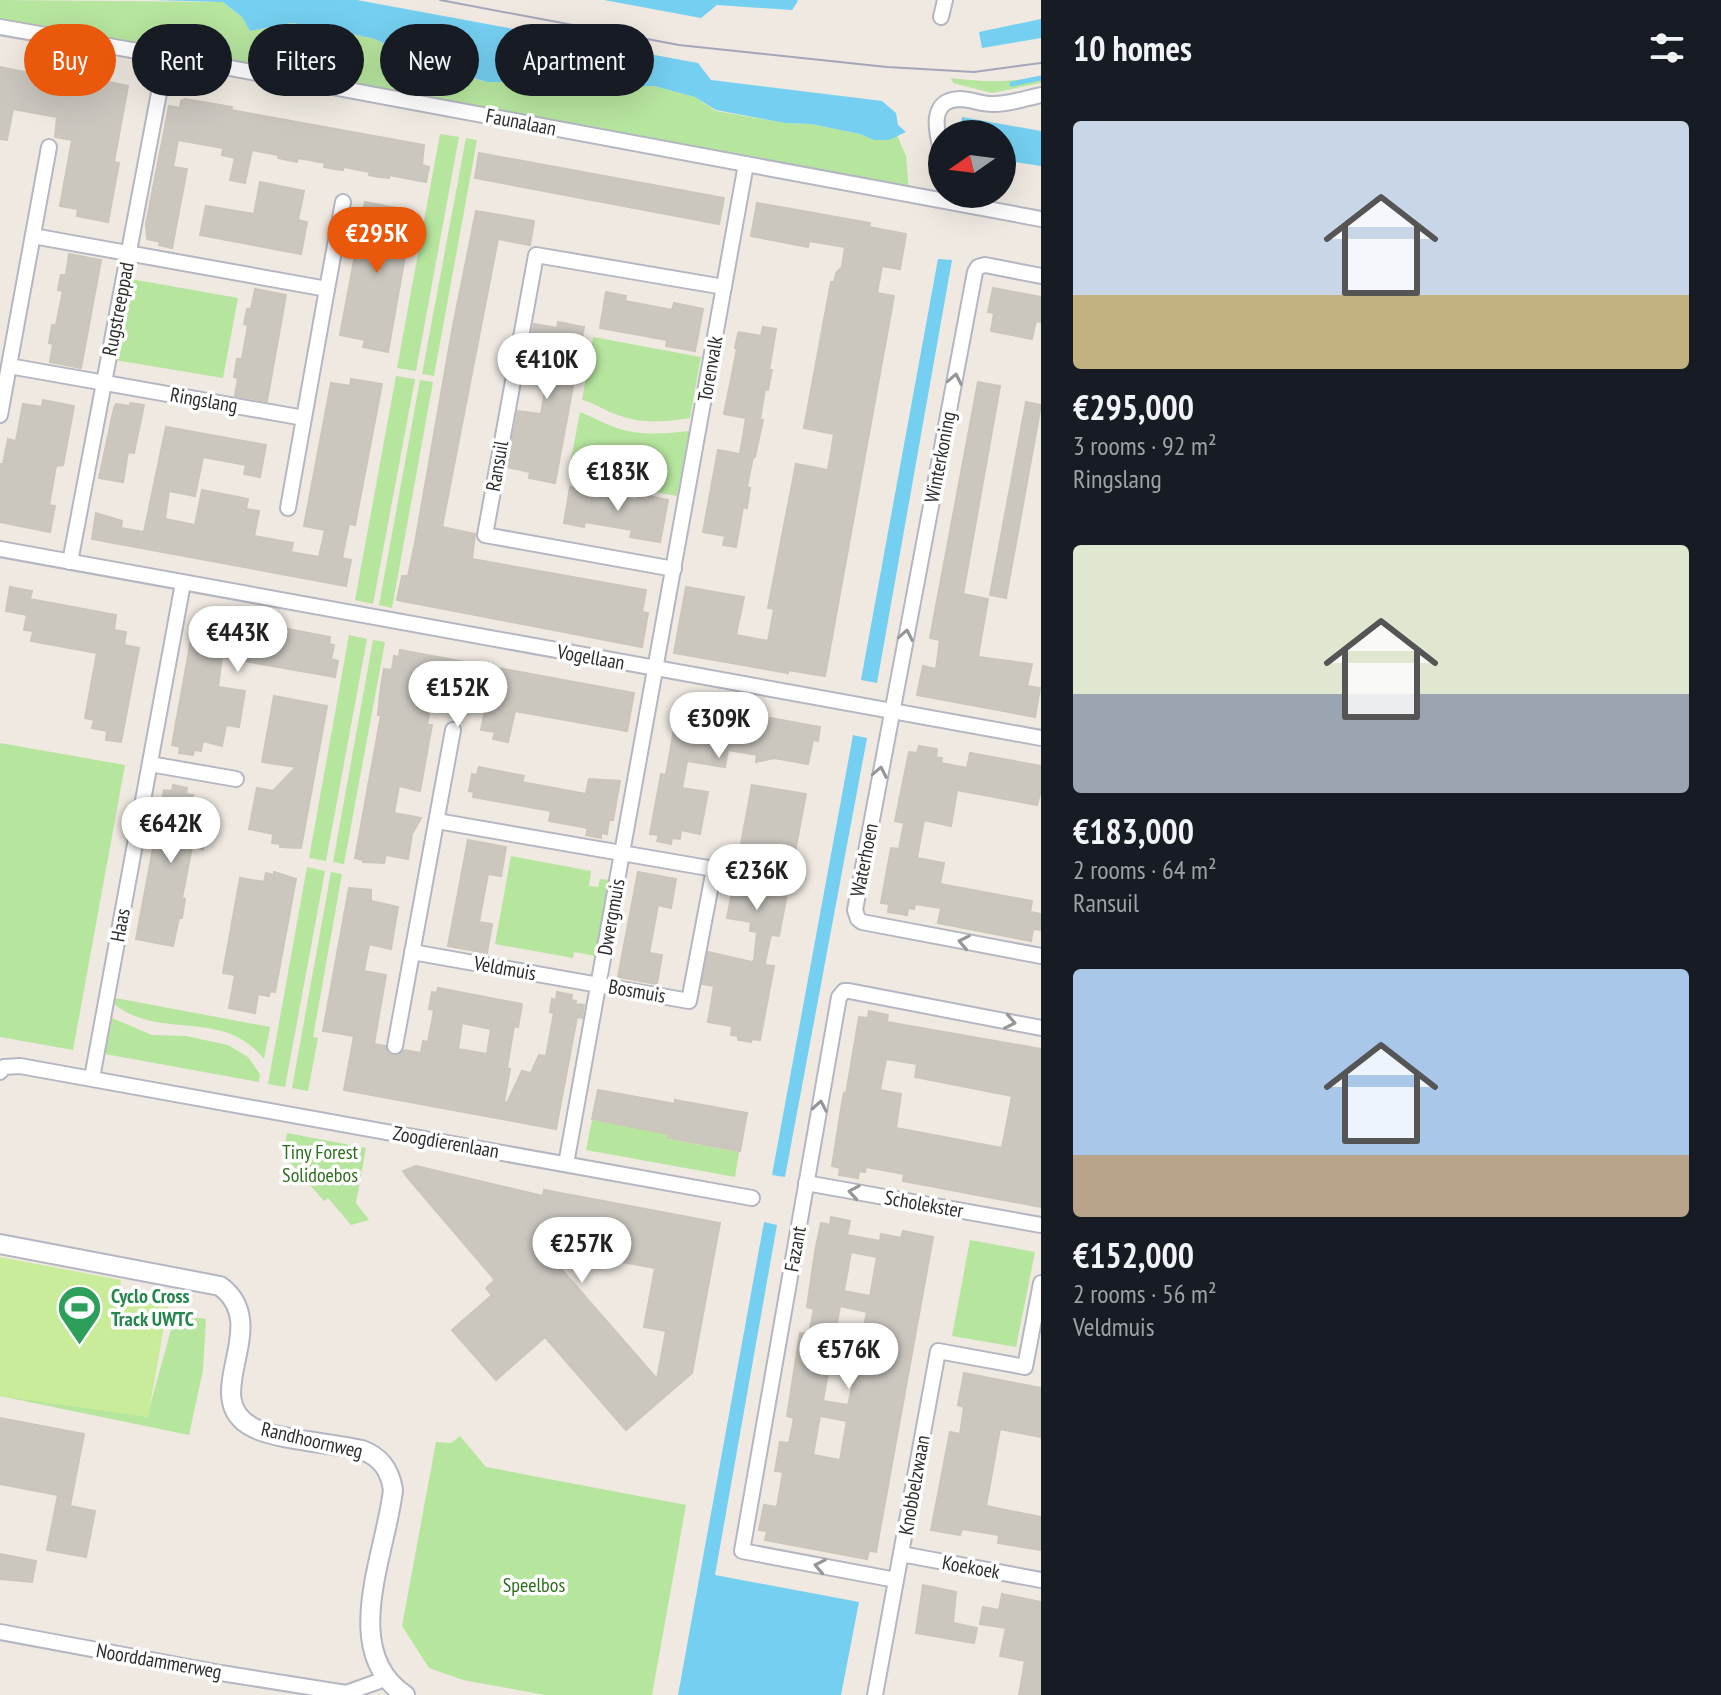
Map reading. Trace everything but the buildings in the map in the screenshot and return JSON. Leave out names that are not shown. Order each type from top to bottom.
[{"type":"street","points":[[941,17],[945,0]]},
{"type":"street","name":"Faunalaan","points":[[0,27],[132,50]]},
{"type":"street","name":"Faunalaan","points":[[232,68],[746,164],[928,194]]},
{"type":"street","points":[[936,120],[945,104],[962,99],[993,105],[1041,95]]},
{"type":"street","name":"Rugstreeppad","points":[[70,562],[158,96]]},
{"type":"street","points":[[0,415],[49,147]]},
{"type":"street","name":"Torenvalk","points":[[656,669],[746,164]]},
{"type":"street","points":[[288,508],[343,202]]},
{"type":"street","name":"Faunalaan","points":[[992,208],[1041,219]]},
{"type":"street","points":[[33,236],[327,289]]},
{"type":"street","name":"Ransuil","points":[[674,569],[485,535],[510,392],[536,255],[724,287]]},
{"type":"street","name":"Winterkoning","points":[[892,711],[975,272],[985,265],[1041,276]]},
{"type":"street","name":"Ringslang","points":[[9,366],[304,418]]},
{"type":"street","name":"Vogellaan","points":[[0,549],[1041,738]]},
{"type":"street","name":"Haas","points":[[92,1078],[183,583]]},
{"type":"street","name":"Dwergmuis","points":[[566,1164],[656,669]]},
{"type":"street","name":"Waterhoen","points":[[892,711],[855,910],[858,919],[1041,956]]},
{"type":"street","points":[[395,1046],[453,730]]},
{"type":"street","points":[[150,764],[236,779]]},
{"type":"street","points":[[437,821],[622,855]]},
{"type":"street","name":"Bosmuis","points":[[599,984],[689,1001],[714,869],[622,855]]},
{"type":"street","name":"Veldmuis","points":[[412,952],[599,984]]},
{"type":"street","name":"Fazant","points":[[896,1580],[742,1551],[839,997],[844,991],[1041,1028]]},
{"type":"street","name":"Zoogdierenlaan","points":[[0,1072],[11,1065],[92,1078],[752,1198]]},
{"type":"street","name":"Scholekster","points":[[806,1183],[1041,1225]]},
{"type":"street","name":"Randhoornweg","points":[[0,1244],[220,1286],[235,1301],[241,1316],[230,1392],[239,1416],[257,1430],[362,1450],[371,1453],[383,1464],[391,1478],[393,1490],[370,1631],[372,1655],[385,1679]]},
{"type":"street","points":[[1041,1283],[1025,1367],[1041,1370]]},
{"type":"street","name":"Knobbelzwaan","points":[[875,1695],[938,1351],[1025,1367]]},
{"type":"street","name":"Koekoek","points":[[901,1554],[1041,1580]]},
{"type":"street","name":"Noorddammerweg","points":[[0,1632],[346,1693],[385,1679]]},
{"type":"street","points":[[385,1679],[405,1695]]},
{"type":"green space","points":[[0,0],[223,2],[242,17],[248,28],[248,73],[232,70],[232,24],[132,24],[132,52],[116,49],[116,24],[24,24],[24,32],[0,28]]},
{"type":"green space","points":[[364,36],[380,42],[380,96],[479,96],[479,80],[495,82],[495,96],[654,96],[654,86],[695,97],[716,111],[785,123],[811,124],[874,140],[889,140],[897,135],[906,156],[909,194],[364,94]]},
{"type":"green space","points":[[1041,76],[1041,83],[992,93],[953,83],[951,78],[996,81]]},
{"type":"green space","points":[[440,134],[459,137],[416,371],[397,368]]},
{"type":"green space","points":[[466,138],[477,140],[434,376],[422,374]]},
{"type":"green space","points":[[131,279],[238,298],[223,378],[115,360]]},
{"type":"green space","points":[[593,337],[701,357],[690,418],[636,420],[582,400]]},
{"type":"green space","points":[[396,376],[415,379],[373,604],[355,600]]},
{"type":"green space","points":[[420,380],[433,382],[392,608],[379,605]]},
{"type":"green space","points":[[580,412],[632,432],[689,431],[677,496],[568,475]]},
{"type":"green space","points":[[349,635],[367,639],[326,861],[309,858]]},
{"type":"green space","points":[[373,640],[385,642],[344,864],[333,862]]},
{"type":"green space","points":[[0,743],[125,765],[73,1050],[0,1037]]},
{"type":"green space","points":[[511,856],[591,871],[589,886],[598,887],[600,879],[609,880],[595,956],[574,952],[573,958],[495,944]]},
{"type":"green space","points":[[307,867],[325,871],[285,1087],[268,1084]]},
{"type":"green space","points":[[331,872],[342,874],[313,1037],[318,1038],[308,1091],[292,1088]]},
{"type":"green space","points":[[115,998],[270,1027],[264,1059],[248,1043],[230,1034],[151,1021],[132,1015],[114,1004]]},
{"type":"green space","points":[[112,1018],[152,1035],[186,1036],[228,1045],[248,1057],[260,1074],[259,1082],[105,1054]]},
{"type":"green space","points":[[592,1120],[668,1134],[668,1139],[739,1152],[735,1177],[586,1150]]},
{"type":"green space","name":"Tiny Forest Solidoebos","points":[[287,1133],[366,1148],[356,1203],[369,1220],[351,1225],[328,1198],[324,1201],[283,1154]]},
{"type":"green space","points":[[970,1240],[1035,1252],[1016,1347],[952,1336]]},
{"type":"green space","name":"Cyclo Cross Track UWTC","points":[[0,1257],[121,1280],[120,1291],[169,1299],[148,1417],[0,1396]]},
{"type":"green space","points":[[175,1315],[206,1319],[203,1370],[189,1435],[0,1396],[0,1377],[147,1417]]},
{"type":"green space","name":"Speelbos","points":[[460,1436],[486,1467],[686,1505],[652,1695],[545,1695],[463,1680],[429,1668],[402,1626],[436,1442],[451,1443]]},
{"type":"water","points":[[152,0],[357,0],[495,25],[495,82],[479,80],[479,24],[380,24],[380,42],[364,36],[364,24],[248,24],[248,28],[242,17],[223,2]]},
{"type":"water","points":[[604,0],[798,1],[792,10],[717,5],[701,18]]},
{"type":"water","points":[[1041,19],[1041,38],[982,48],[979,32]]},
{"type":"water","points":[[654,55],[698,63],[711,80],[882,101],[896,113],[898,125],[906,132],[889,140],[874,140],[811,124],[785,123],[716,110],[695,97],[654,86]]},
{"type":"water","points":[[1016,127],[1041,131],[1041,166],[1016,162]]},
{"type":"water","points":[[938,259],[952,260],[877,683],[861,680]]},
{"type":"water","points":[[853,735],[867,738],[785,1177],[772,1175]]},
{"type":"water","points":[[764,1222],[777,1225],[715,1575],[859,1602],[841,1695],[678,1695]]},
{"type":"waterway","points":[[1012,84],[1041,78]]},
{"type":"tram line","points":[[440,0],[679,45],[887,67],[974,72],[1041,63]]},
{"type":"place","name":"Cyclo Cross Track UWTC","points":[[80,1347]]}]
